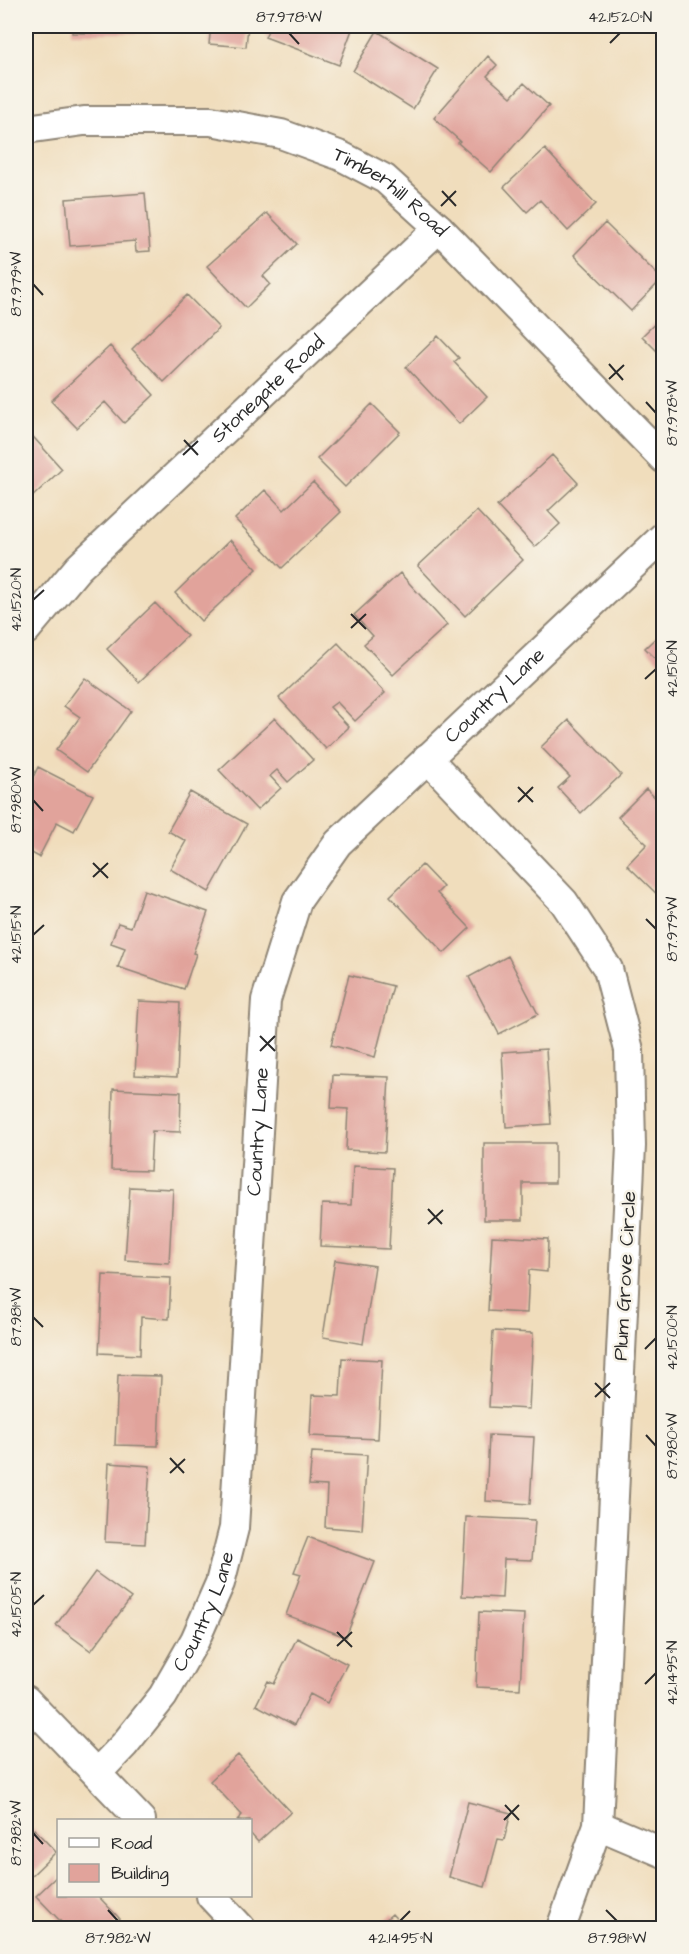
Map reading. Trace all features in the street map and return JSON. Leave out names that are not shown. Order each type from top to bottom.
[{"type":"street","name":"Timberhill Road","points":[[26,129],[84,122],[211,121],[281,134],[341,156],[385,179],[439,228],[663,459]]},
{"type":"street","name":"Stonegate Road","points":[[26,630],[78,568],[439,228]]},
{"type":"street","name":"Country Lane","points":[[97,1773],[163,1696],[195,1640],[220,1583],[234,1528],[266,1000],[297,901],[338,843],[663,536]]},
{"type":"street","name":"Plum Grove Circle","points":[[427,758],[564,902],[608,969],[629,1050],[631,1146],[598,1825],[561,1929]]},
{"type":"street","points":[[26,1700],[139,1819]]},
{"type":"street","points":[[598,1825],[663,1853]]},
{"type":"street","points":[[212,1897],[241,1929]]},
{"type":"building","points":[[72,26],[150,26],[150,33],[72,33]]},
{"type":"building","points":[[211,26],[248,26],[246,47],[209,44]]},
{"type":"building","points":[[270,26],[353,27],[339,65],[265,37]]},
{"type":"building","points":[[377,31],[438,69],[413,109],[353,71]]},
{"type":"building","points":[[488,56],[497,65],[487,76],[511,97],[524,83],[549,106],[491,172],[434,118]]},
{"type":"building","points":[[545,149],[596,204],[568,231],[540,200],[527,212],[504,187]]},
{"type":"building","points":[[145,193],[150,251],[136,252],[135,241],[70,246],[66,199]]},
{"type":"building","points":[[267,213],[297,244],[263,276],[270,284],[246,308],[207,266]]},
{"type":"building","points":[[605,223],[662,279],[631,311],[574,255]]},
{"type":"building","points":[[187,295],[219,328],[164,382],[132,349]]},
{"type":"building","points":[[664,315],[664,358],[642,336]]},
{"type":"building","points":[[438,336],[459,358],[454,362],[487,397],[459,424],[406,367]]},
{"type":"building","points":[[110,346],[154,395],[124,423],[105,402],[77,428],[51,401]]},
{"type":"building","points":[[372,404],[400,432],[345,487],[317,459]]},
{"type":"building","points":[[26,429],[62,469],[30,499],[26,494]]},
{"type":"building","points":[[552,455],[578,483],[548,511],[560,524],[535,547],[497,506]]},
{"type":"building","points":[[313,482],[341,512],[282,568],[235,519],[265,490],[284,510]]},
{"type":"building","points":[[477,511],[523,560],[465,616],[418,566]]},
{"type":"building","points":[[230,540],[257,569],[201,621],[175,593]]},
{"type":"building","points":[[400,573],[447,625],[393,675],[364,644],[373,636],[354,615]]},
{"type":"building","points":[[155,603],[187,636],[139,682],[107,649]]},
{"type":"building","points":[[664,630],[664,667],[645,648]]},
{"type":"building","points":[[338,643],[385,693],[355,721],[337,702],[330,707],[349,727],[326,749],[279,698]]},
{"type":"building","points":[[85,678],[131,711],[87,772],[56,750],[80,717],[64,706]]},
{"type":"building","points":[[275,718],[313,760],[288,782],[277,770],[270,776],[281,788],[257,810],[219,770]]},
{"type":"building","points":[[569,720],[621,775],[581,813],[558,788],[570,777],[541,747]]},
{"type":"building","points":[[38,767],[93,795],[74,831],[57,822],[39,857],[26,850],[26,792]]},
{"type":"building","points":[[646,789],[664,806],[664,901],[627,865],[647,844],[618,817]]},
{"type":"building","points":[[190,792],[247,824],[209,892],[170,869],[186,841],[168,831]]},
{"type":"building","points":[[422,865],[443,887],[437,893],[470,928],[444,953],[390,896]]},
{"type":"building","points":[[144,890],[208,912],[193,953],[196,954],[184,989],[118,967],[125,948],[111,943],[118,923],[131,927]]},
{"type":"building","points":[[508,956],[538,1014],[499,1034],[469,977]]},
{"type":"building","points":[[349,975],[393,986],[375,1057],[331,1045]]},
{"type":"building","points":[[139,1001],[180,1003],[177,1077],[135,1075]]},
{"type":"building","points":[[546,1049],[551,1124],[506,1127],[502,1052]]},
{"type":"building","points":[[333,1075],[389,1077],[385,1152],[346,1150],[348,1109],[331,1108]]},
{"type":"building","points":[[113,1089],[181,1092],[180,1132],[152,1131],[150,1171],[111,1170]]},
{"type":"building","points":[[484,1143],[555,1143],[555,1183],[523,1183],[523,1220],[484,1220]]},
{"type":"building","points":[[353,1166],[393,1168],[389,1249],[320,1246],[322,1204],[351,1205]]},
{"type":"building","points":[[130,1187],[173,1189],[169,1263],[125,1260]]},
{"type":"building","points":[[492,1236],[548,1239],[547,1272],[529,1270],[527,1313],[488,1311]]},
{"type":"building","points":[[335,1260],[375,1266],[363,1344],[323,1337]]},
{"type":"building","points":[[103,1275],[171,1278],[169,1319],[141,1317],[140,1355],[99,1353]]},
{"type":"building","points":[[493,1331],[533,1333],[529,1409],[489,1407]]},
{"type":"building","points":[[342,1358],[382,1360],[378,1439],[310,1436],[312,1395],[340,1396]]},
{"type":"building","points":[[118,1375],[161,1376],[158,1446],[115,1445]]},
{"type":"building","points":[[489,1435],[534,1437],[530,1504],[486,1501]]},
{"type":"building","points":[[312,1452],[367,1455],[362,1530],[325,1527],[327,1486],[309,1485]]},
{"type":"building","points":[[109,1463],[150,1466],[145,1544],[105,1542]]},
{"type":"building","points":[[466,1517],[535,1520],[532,1560],[504,1559],[502,1598],[462,1596]]},
{"type":"building","points":[[308,1537],[375,1562],[346,1637],[286,1615],[301,1574],[294,1572]]},
{"type":"building","points":[[95,1572],[131,1598],[91,1651],[56,1625]]},
{"type":"building","points":[[479,1612],[524,1614],[520,1689],[476,1687]]},
{"type":"building","points":[[297,1638],[347,1664],[327,1703],[310,1694],[294,1725],[256,1705],[268,1681],[274,1684]]},
{"type":"building","points":[[238,1755],[291,1812],[258,1842],[252,1835],[252,1819],[238,1819],[242,1815],[210,1781]]},
{"type":"building","points":[[468,1802],[511,1813],[504,1840],[498,1839],[485,1887],[449,1877]]},
{"type":"building","points":[[34,1829],[56,1852],[26,1881],[26,1837]]},
{"type":"building","points":[[57,1876],[57,1897],[99,1897],[120,1919],[111,1928],[67,1928],[36,1896]]},
{"type":"building","points":[[392,1914],[405,1928],[376,1928]]}]
